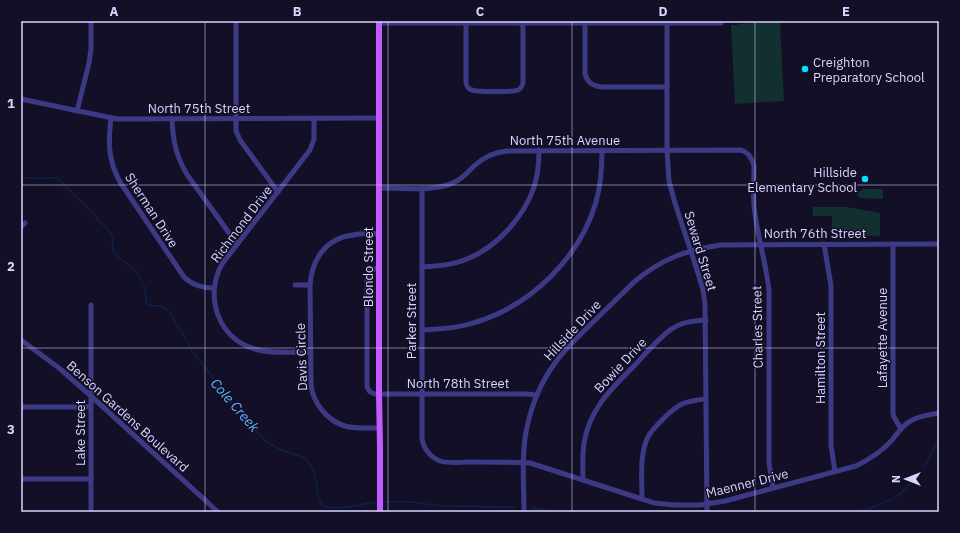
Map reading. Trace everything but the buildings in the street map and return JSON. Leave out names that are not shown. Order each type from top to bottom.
[{"type":"main road","name":"Blondo Street","points":[[379,22],[380,512]]},
{"type":"street","points":[[77,111],[89,63],[91,49],[91,21]]},
{"type":"street","points":[[236,21],[236,131],[240,140],[278,192]]},
{"type":"street","points":[[379,22],[721,22]]},
{"type":"street","points":[[466,23],[466,83],[469,89],[476,91],[515,91],[520,88],[523,83],[524,27],[521,22]]},
{"type":"street","name":"Seward Street","points":[[667,22],[668,173],[671,189],[703,290],[705,304],[707,512]]},
{"type":"street","points":[[585,23],[585,74],[589,83],[597,87],[667,87]]},
{"type":"street","name":"North 75th Street","points":[[21,99],[124,120],[379,118]]},
{"type":"street","name":"Sherman Drive","points":[[110,118],[110,154],[114,169],[120,182],[184,277],[196,285],[214,288]]},
{"type":"street","points":[[172,119],[174,145],[183,168],[237,244]]},
{"type":"street","name":"Richmond Drive","points":[[311,352],[262,351],[250,348],[240,342],[228,332],[219,319],[214,304],[214,288],[219,269],[227,257],[310,150],[314,139],[314,119]]},
{"type":"street","points":[[422,267],[446,265],[468,259],[487,248],[505,233],[521,214],[531,195],[537,175],[539,150]]},
{"type":"street","points":[[422,330],[460,327],[494,316],[509,309],[524,299],[552,274],[574,248],[583,234],[590,218],[600,186],[602,150]]},
{"type":"street","name":"North 75th Avenue","points":[[379,188],[439,187],[454,183],[488,156],[494,153],[507,151],[740,150],[750,156],[753,160],[754,166]]},
{"type":"street","name":"Charles Street","points":[[754,166],[754,206],[768,278],[769,291],[769,463],[773,488]]},
{"type":"street","name":"Parker Street","points":[[422,188],[422,438],[427,451],[440,461],[450,462]]},
{"type":"street","name":"Davis Circle","points":[[379,234],[353,234],[338,239],[330,244],[315,262],[310,285],[312,389],[315,400],[321,409],[332,420],[345,426],[358,428],[380,428]]},
{"type":"street","name":"Hamilton Street","points":[[824,244],[831,286],[831,445],[835,472]]},
{"type":"street","name":"Lafayette Avenue","points":[[893,244],[893,414],[901,430]]},
{"type":"street","name":"North 76th Street","points":[[691,251],[721,245],[939,244]]},
{"type":"street","name":"Hillside Drive","points":[[524,512],[523,462],[526,427],[532,407],[548,372],[561,355],[644,273],[671,258],[691,251]]},
{"type":"street","points":[[379,268],[371,270],[367,278],[366,378],[367,387],[370,392],[379,394]]},
{"type":"street","points":[[295,285],[310,285]]},
{"type":"street","name":"Lake Street","points":[[91,305],[91,512]]},
{"type":"street","name":"Bowie Drive","points":[[583,480],[583,452],[586,435],[594,413],[604,396],[670,330],[687,322],[706,320]]},
{"type":"street","name":"Benson Gardens Boulevard","points":[[21,340],[59,368],[218,512]]},
{"type":"street","name":"North 78th Street","points":[[379,394],[537,395]]},
{"type":"street","points":[[642,499],[642,463],[644,450],[649,435],[656,426],[679,405],[706,399]]},
{"type":"street","points":[[21,407],[91,407]]},
{"type":"street","name":"Maenner Drive","points":[[450,462],[532,463],[654,503],[675,506],[700,505],[725,501],[856,466],[873,457],[886,447],[908,422],[914,419],[939,413]]},
{"type":"street","points":[[21,479],[91,479]]},
{"type":"green space","points":[[774,22],[780,23],[784,101],[735,104],[731,25]]},
{"type":"green space","points":[[863,189],[883,189],[883,199],[859,198],[857,193]]},
{"type":"green space","points":[[813,207],[847,207],[880,213],[880,236],[849,235],[849,231],[832,231],[832,216],[813,216]]},
{"type":"waterway","name":"Cole Creek","points":[[21,177],[57,178],[109,231],[112,236],[113,250],[116,255],[136,271],[141,280],[145,288],[146,302],[148,305],[165,308],[171,314],[192,351],[225,396],[267,442],[279,449],[305,458],[309,462],[316,479],[319,499],[324,506],[335,508],[378,502]]},
{"type":"waterway","name":"Cole Creek","points":[[845,512],[865,510],[891,500],[900,494],[922,472],[939,439]]},
{"type":"waterway","name":"Cole Creek","points":[[382,502],[410,502],[441,506],[515,507]]},
{"type":"waterway","name":"Cole Creek","points":[[532,508],[550,512]]},
{"type":"place","name":"Creighton Preparatory School","points":[[805,69]]},
{"type":"place","name":"Hillside Elementary School","points":[[865,179]]}]
